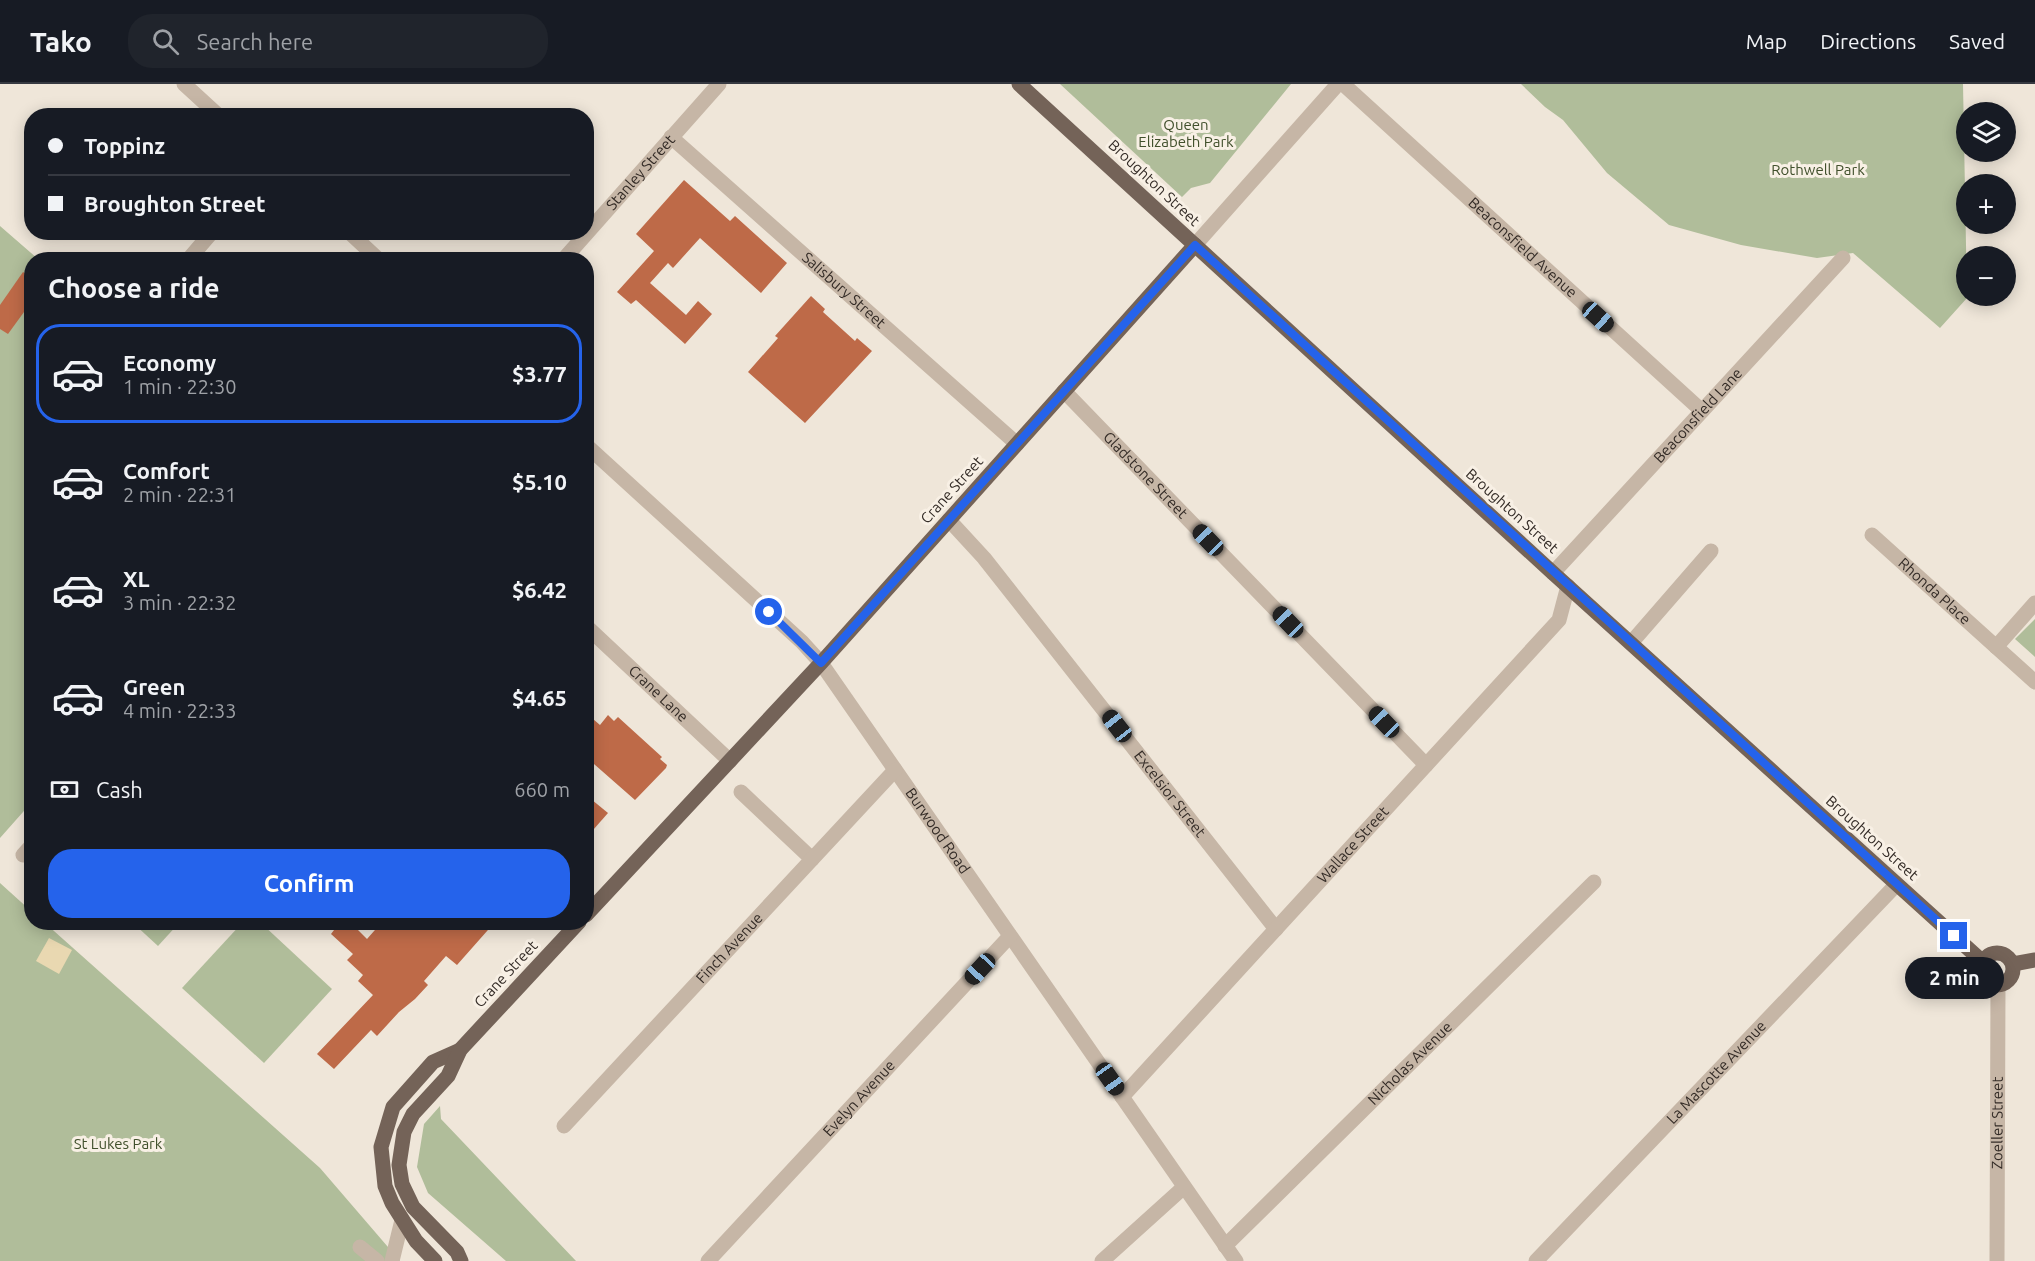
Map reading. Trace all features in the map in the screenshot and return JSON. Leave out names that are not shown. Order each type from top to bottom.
[{"type":"main road","name":"Broughton Street","points":[[1019,84],[1553,573],[1983,962]]},
{"type":"main road","name":"Crane Street","points":[[594,906],[821,663],[1195,245]]},
{"type":"main road","name":"Crane Street","points":[[460,1261],[457,1252],[413,1207],[402,1184],[399,1165],[404,1132],[413,1114],[448,1076],[460,1050],[572,930]]},
{"type":"main road","points":[[2002,954],[2007,956],[2013,964],[2013,974],[2011,978],[1998,986],[1989,983],[1983,976],[1983,962],[1991,955],[2002,954]]},
{"type":"main road","points":[[2013,964],[2035,960]]},
{"type":"main road","name":"Crane Street","points":[[435,1261],[416,1240],[392,1203],[384,1176],[381,1146],[393,1107],[433,1062],[460,1050]]},
{"type":"street","points":[[184,84],[210,108]]},
{"type":"street","name":"Stanley Street","points":[[594,225],[719,84]]},
{"type":"street","name":"Crane Street","points":[[1195,245],[1338,84]]},
{"type":"street","name":"Beaconsfield Avenue","points":[[1343,84],[1702,411]]},
{"type":"street","name":"Salisbury Street","points":[[671,137],[1017,444]]},
{"type":"street","points":[[195,252],[205,240]]},
{"type":"street","points":[[358,240],[370,252]]},
{"type":"street","name":"Stanley Street","points":[[570,252],[581,240]]},
{"type":"street","name":"Beaconsfield Lane","points":[[1553,573],[1843,258]]},
{"type":"street","name":"Gladstone Street","points":[[1064,392],[1426,765]]},
{"type":"street","name":"Burwood Road","points":[[594,452],[802,642],[821,663],[1236,1261]]},
{"type":"street","name":"Excelsior Street","points":[[949,520],[984,558],[1276,929]]},
{"type":"street","name":"Rhonda Place","points":[[1872,535],[2035,682]]},
{"type":"street","points":[[1631,643],[1711,551]]},
{"type":"street","name":"Wallace Street","points":[[1122,1097],[1559,620],[1568,586]]},
{"type":"street","points":[[1996,647],[2035,603]]},
{"type":"street","name":"Crane Lane","points":[[594,633],[730,760]]},
{"type":"street","name":"Finch Avenue","points":[[564,1125],[895,770]]},
{"type":"street","points":[[741,792],[812,859]]},
{"type":"street","name":"Nicholas Avenue","points":[[1225,1246],[1594,882]]},
{"type":"street","name":"La Mascotte Avenue","points":[[1536,1261],[1896,885]]},
{"type":"street","name":"Evelyn Avenue","points":[[708,1261],[1010,936]]},
{"type":"street","name":"Zoeller Street","points":[[1997,1261],[1998,986]]},
{"type":"street","points":[[1102,1261],[1184,1187]]},
{"type":"street","points":[[392,1261],[402,1220]]},
{"type":"street","points":[[360,1247],[377,1261]]},
{"type":"green space","name":"Queen Elizabeth Park","points":[[1060,84],[1291,84],[1210,183],[1191,188],[1182,197]]},
{"type":"green space","name":"Rothwell Park","points":[[1521,84],[1963,84],[1963,102],[1956,102],[1956,162],[1964,162],[1965,174],[1956,174],[1956,234],[1966,234],[1966,246],[1956,246],[1956,306],[1960,306],[1940,328],[1853,253],[1817,258],[1741,245],[1669,225],[1607,173],[1563,120],[1545,107]]},
{"type":"green space","points":[[0,226],[30,252],[24,252],[24,811],[0,838]]},
{"type":"green space","points":[[2035,619],[2035,657],[2015,639]]},
{"type":"green space","name":"St Lukes Park","points":[[0,883],[24,905],[24,930],[53,930],[320,1168],[400,1261],[0,1261]]},
{"type":"green space","points":[[141,930],[173,930],[158,946]]},
{"type":"green space","points":[[236,930],[269,930],[332,989],[264,1063],[182,988]]},
{"type":"green space","points":[[440,1106],[441,1119],[576,1261],[506,1261],[428,1193],[417,1167],[424,1124]]},
{"type":"sand","points":[[49,938],[72,950],[59,974],[36,961]]},
{"type":"building","points":[[684,180],[730,221],[735,216],[787,263],[761,293],[700,238],[673,268],[668,263],[650,283],[686,315],[698,301],[712,314],[685,344],[636,300],[631,304],[617,292],[654,251],[636,234]]},
{"type":"building","points":[[24,273],[24,312],[8,334],[0,329],[0,305]]},
{"type":"building","points":[[811,296],[825,309],[823,312],[855,341],[857,338],[872,351],[805,423],[748,372],[778,338],[775,336]]},
{"type":"building","points":[[608,715],[614,721],[618,717],[662,757],[660,759],[667,765],[635,800],[594,764],[594,720],[600,725]]},
{"type":"building","points":[[594,802],[608,813],[594,829]]},
{"type":"building","points":[[334,930],[358,930],[367,939],[375,930],[488,930],[457,965],[446,956],[424,981],[428,985],[415,999],[399,1012],[377,1036],[371,1030],[334,1069],[317,1054],[373,995],[358,981],[363,975],[347,960],[353,954],[331,934]]},
{"type":"route","points":[[769,612],[821,663],[1195,245],[1954,936]]}]
